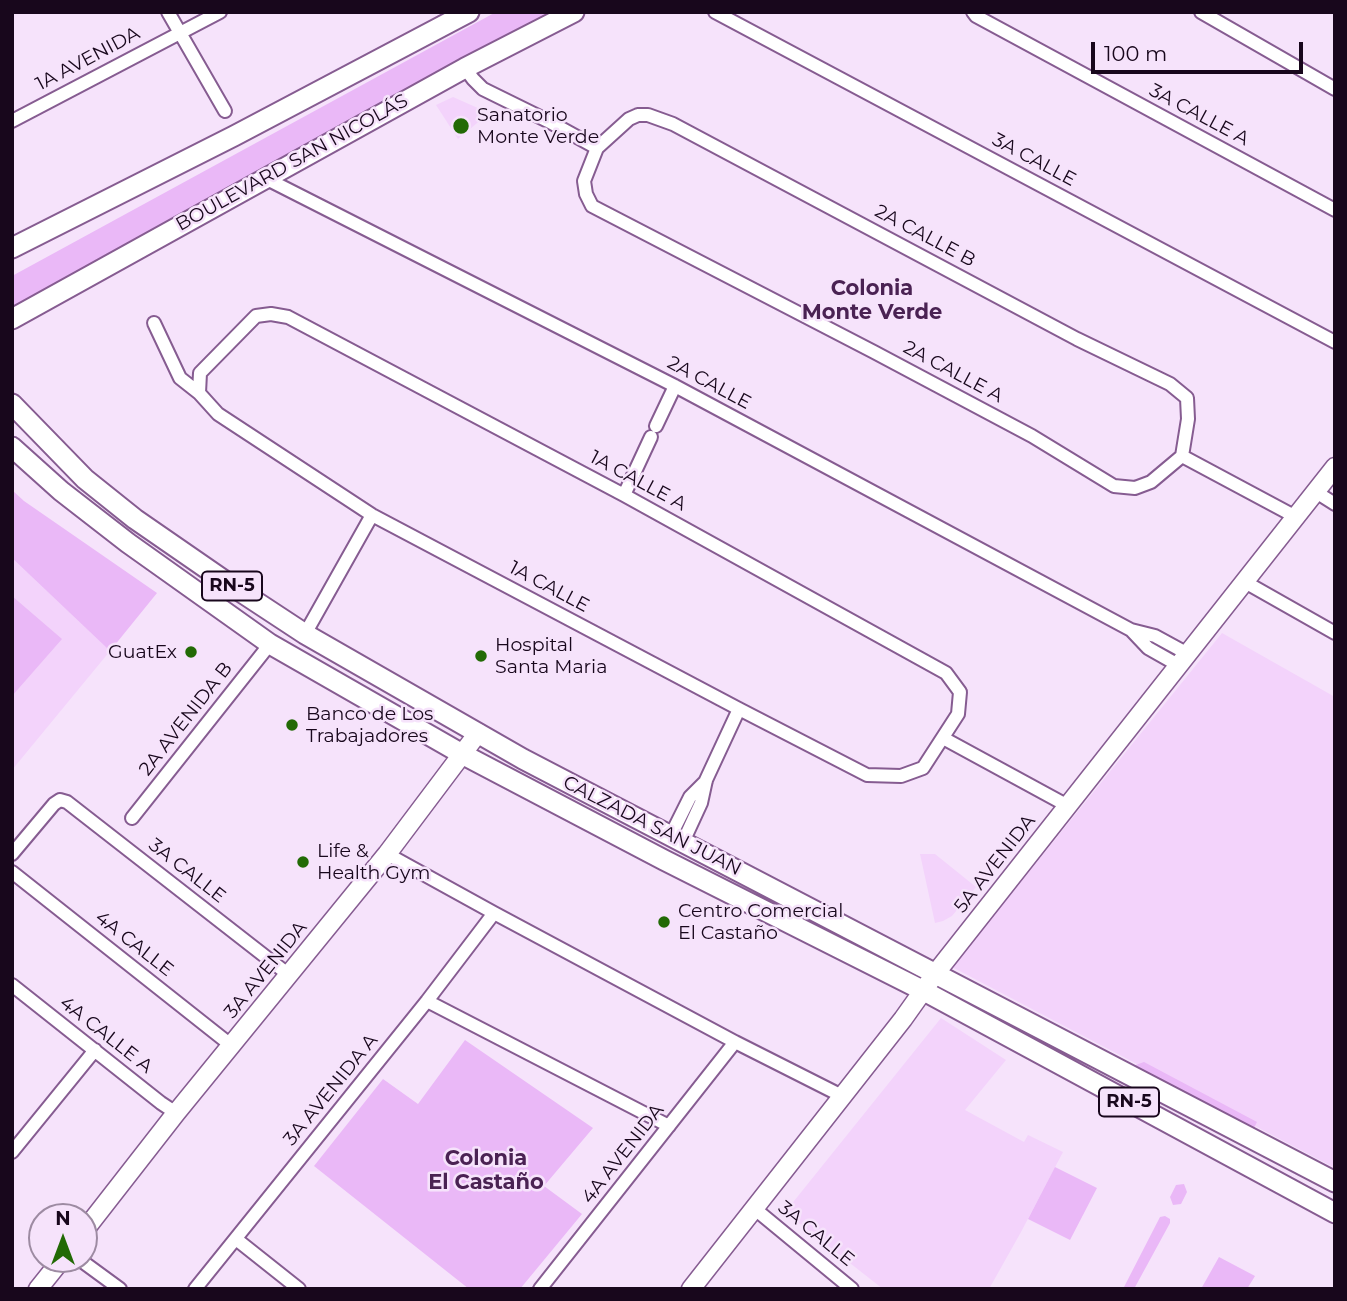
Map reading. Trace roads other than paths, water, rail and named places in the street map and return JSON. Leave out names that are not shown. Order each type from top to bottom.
[{"type":"main road","points":[[14,245],[234,136],[469,12]]},
{"type":"main road","name":"BOULEVARD SAN NICOLÁS","points":[[13,318],[465,68],[574,12]]},
{"type":"main road","name":"CALZADA SAN JUAN","points":[[12,404],[85,479],[135,519],[305,634],[523,759],[1335,1182]]},
{"type":"main road","name":"CALZADA SAN JUAN","points":[[12,447],[61,491],[128,543],[270,644],[463,754],[664,860],[924,991],[1335,1213]]},
{"type":"main road","name":"5A AVENIDA","points":[[691,1289],[935,974],[1335,467]]},
{"type":"main road","name":"3A AVENIDA","points":[[98,1213],[387,853],[478,733]]},
{"type":"main road","points":[[38,1289],[51,1273]]},
{"type":"street","points":[[168,12],[225,111]]},
{"type":"street","name":"1A AVENIDA","points":[[12,121],[220,12]]},
{"type":"street","name":"3A CALLE","points":[[715,12],[1335,342]]},
{"type":"street","name":"3A CALLE A","points":[[973,12],[1335,210]]},
{"type":"street","points":[[1201,12],[1335,89]]},
{"type":"street","points":[[465,68],[483,89],[597,148]]},
{"type":"street","name":"2A CALLE B","points":[[597,148],[629,119],[638,115],[648,115],[673,124],[1077,339],[1170,384],[1186,398],[1188,419],[1182,456]]},
{"type":"street","name":"2A CALLE A","points":[[597,148],[584,181],[592,206],[1032,436],[1114,486],[1135,488],[1151,482],[1182,456]]},
{"type":"street","name":"2A CALLE","points":[[265,178],[675,386],[1131,630],[1155,636],[1183,660]]},
{"type":"street","name":"1A CALLE A","points":[[199,393],[200,373],[256,316],[271,314],[288,317],[624,495],[946,673],[960,692],[958,714],[943,738]]},
{"type":"street","name":"1A CALLE","points":[[154,323],[180,378],[199,393],[218,414],[372,515],[740,709],[867,775],[901,776],[923,768],[943,738]]},
{"type":"street","points":[[624,495],[675,386]]},
{"type":"street","points":[[1182,456],[1296,517]]},
{"type":"street","points":[[1315,492],[1335,504]]},
{"type":"street","points":[[305,634],[372,515]]},
{"type":"street","points":[[1245,582],[1335,633]]},
{"type":"street","name":"2A AVENIDA B","points":[[132,818],[270,644]]},
{"type":"street","points":[[677,839],[702,803],[706,780],[740,709]]},
{"type":"street","points":[[943,738],[1068,806]]},
{"type":"street","name":"3A CALLE","points":[[12,854],[54,804],[60,800],[68,802],[289,975]]},
{"type":"street","points":[[387,853],[735,1042],[842,1096]]},
{"type":"street","name":"4A CALLE","points":[[12,872],[232,1045]]},
{"type":"street","name":"3A AVENIDA A","points":[[194,1289],[427,1001],[494,913]]},
{"type":"street","name":"4A CALLE A","points":[[12,985],[176,1113]]},
{"type":"street","points":[[427,1001],[669,1126]]},
{"type":"street","name":"4A AVENIDA","points":[[540,1289],[735,1042]]},
{"type":"street","points":[[12,1152],[95,1050]]},
{"type":"street","name":"3A CALLE","points":[[755,1209],[852,1289]]},
{"type":"street","points":[[236,1239],[299,1289]]},
{"type":"street","points":[[98,1273],[120,1289]]},
{"type":"place","name":"Sanatorio Monte Verde","points":[[461,126]]},
{"type":"place","name":"GuatEx","points":[[191,652]]},
{"type":"place","name":"Hospital Santa Maria","points":[[481,656]]},
{"type":"place","name":"Banco de Los Trabajadores","points":[[292,725]]},
{"type":"place","name":"Life & Health Gym","points":[[303,862]]},
{"type":"place","name":"Centro Comercial El Castaño","points":[[664,922]]},
{"type":"district","name":"Colonia Monte Verde","points":[[872,301]]},
{"type":"district","name":"Colonia El Castaño","points":[[486,1171]]}]
